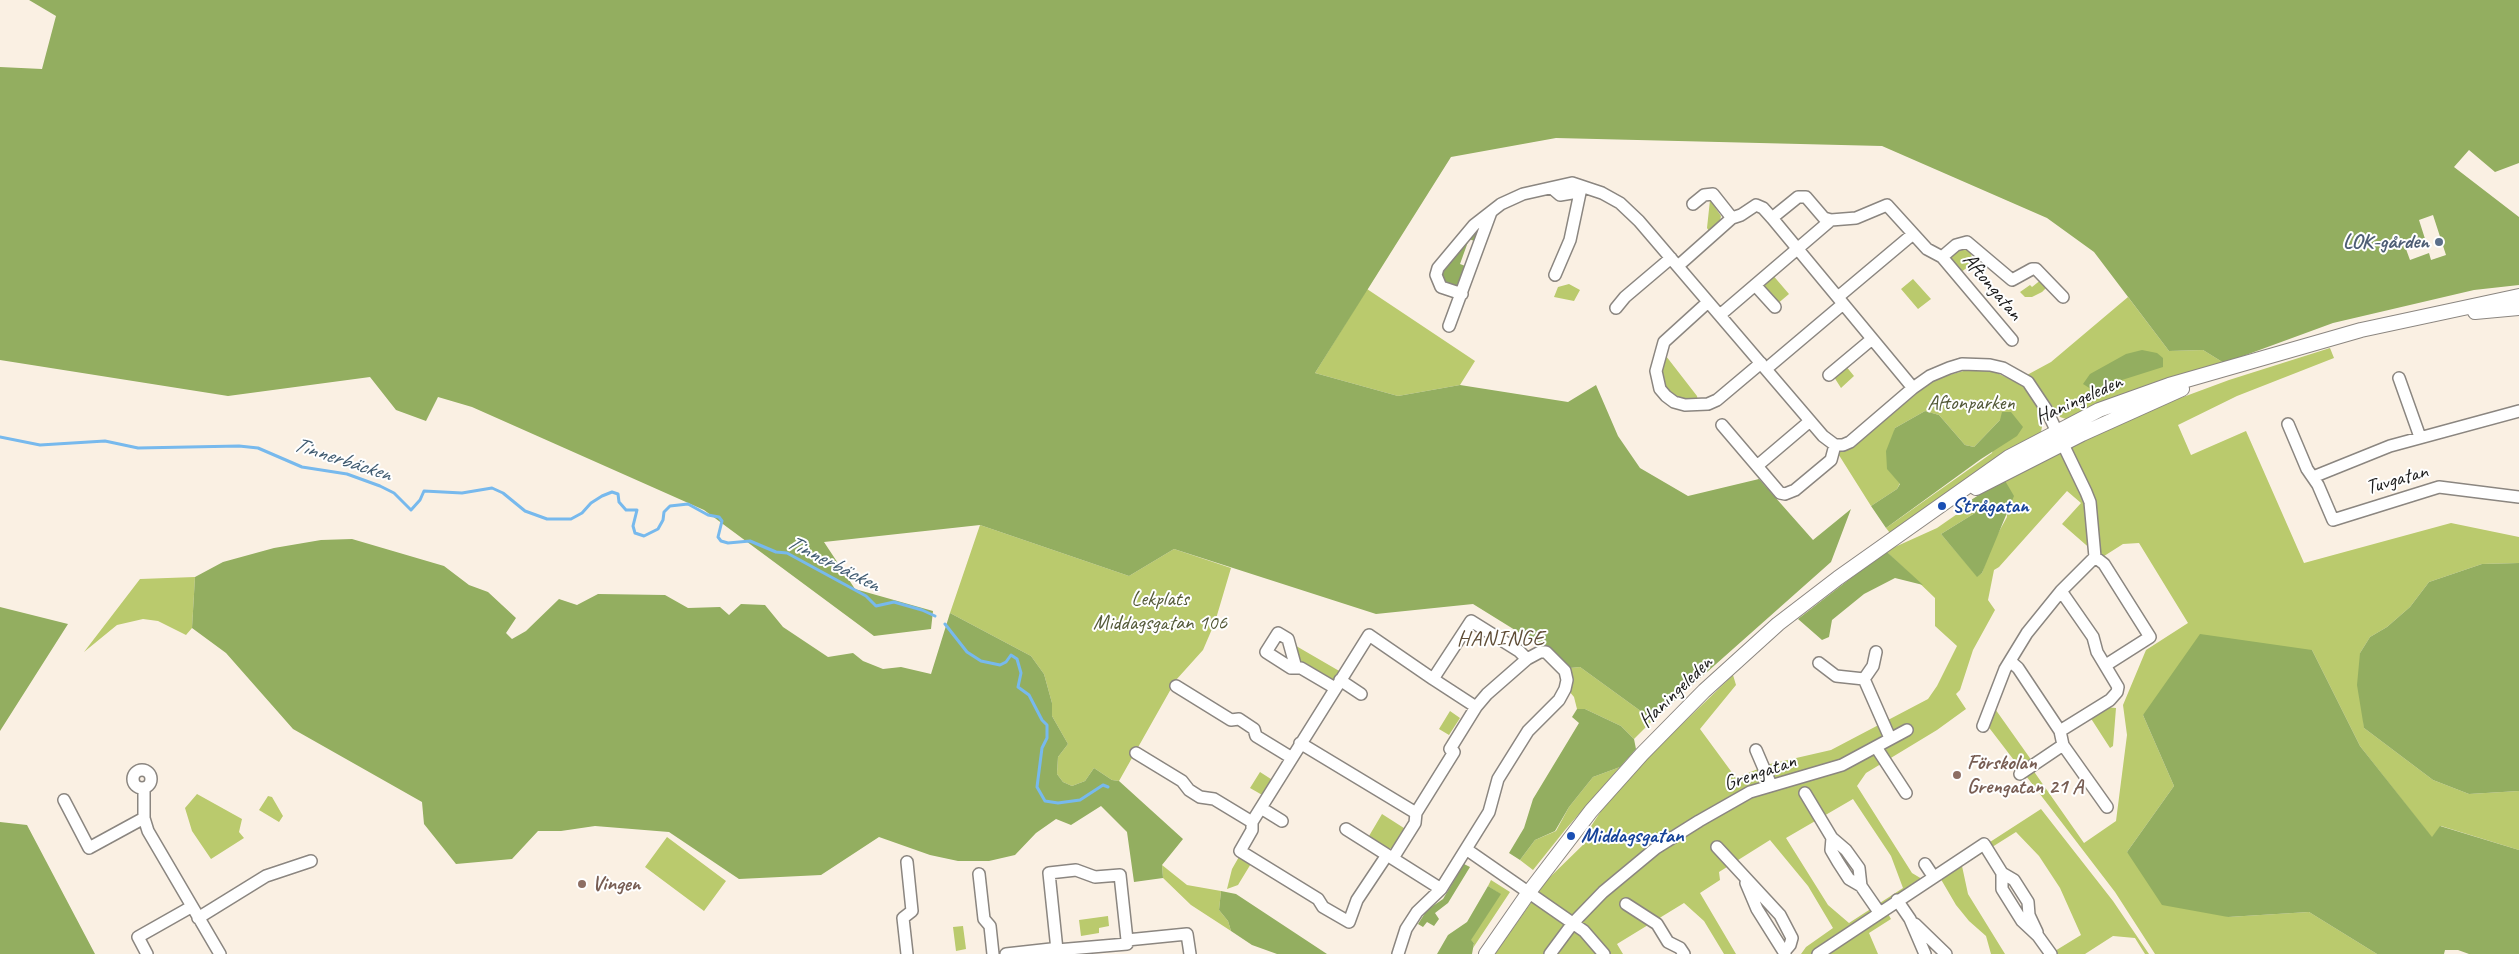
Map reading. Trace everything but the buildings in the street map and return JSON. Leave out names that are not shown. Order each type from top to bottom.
[{"type":"main road","name":"Haningeleden","points":[[1486,954],[1529,892],[1615,784],[1704,691],[1772,630],[1816,595],[2009,457],[2056,431],[2127,399],[2361,330],[2424,316],[2518,304]]},
{"type":"main road","name":"Haningeleden","points":[[1942,506],[2133,410],[2248,363]]},
{"type":"street","points":[[1462,294],[1442,287],[1437,281],[1438,268],[1474,226],[1501,204],[1524,194],[1553,189],[1558,184],[1566,183],[1602,193],[1620,203],[1674,262],[1823,436],[1835,445],[1843,445],[1850,442],[1913,388],[1930,376],[1962,364],[1990,365],[2003,368],[2028,382],[2063,444],[2090,502],[2095,557],[2104,564],[2150,637],[2106,665]]},
{"type":"street","points":[[1555,276],[1570,240],[1581,188]]},
{"type":"street","points":[[1693,204],[1704,195],[1713,194],[1732,218]]},
{"type":"street","points":[[1772,218],[1798,197],[1806,197],[1824,218],[1831,220]]},
{"type":"street","points":[[1616,308],[1625,297],[1732,218],[1741,215],[1756,205],[1763,208],[1798,248],[1913,388]]},
{"type":"street","name":"Aftongatan","points":[[1831,220],[1856,218],[1887,206],[1927,250],[1942,258],[2012,340]]},
{"type":"street","points":[[1449,326],[1491,212]]},
{"type":"street","points":[[1720,315],[1831,220]]},
{"type":"street","points":[[1708,302],[1664,342],[1656,371],[1660,389],[1674,402],[1685,405],[1708,404],[1717,400],[1763,366],[1841,301],[1913,234]]},
{"type":"street","name":"Aftongatan","points":[[1942,258],[1956,245],[1967,242],[2012,280],[2032,269],[2036,269],[2062,297]]},
{"type":"street","points":[[1755,285],[1775,307]]},
{"type":"street","points":[[1829,375],[1872,339]]},
{"type":"street","name":"Tuvgatan","points":[[2399,378],[2420,437]]},
{"type":"street","name":"Tuvgatan","points":[[2313,477],[2390,446],[2519,412]]},
{"type":"street","points":[[1757,466],[1810,421]]},
{"type":"street","name":"Tuvgatan","points":[[2288,424],[2307,469],[2313,477],[2333,520],[2439,487],[2519,497]]},
{"type":"street","points":[[1722,425],[1780,493],[1790,493],[1831,460],[1835,445]]},
{"type":"street","points":[[1983,726],[2010,661],[2032,626],[2061,592],[2095,557]]},
{"type":"street","points":[[2060,731],[2114,697],[2117,692],[2117,682],[2097,652],[2094,637],[2061,592]]},
{"type":"street","points":[[1433,679],[1471,621],[1519,651],[1527,659]]},
{"type":"street","points":[[1398,954],[1406,930],[1417,912],[1441,889],[1489,812],[1498,779],[1528,730],[1559,700],[1565,689],[1567,680],[1565,671],[1546,652],[1540,652],[1527,659],[1487,694],[1476,707],[1416,814],[1415,823],[1357,900],[1350,922],[1323,907],[1318,899],[1240,850],[1252,830],[1252,822],[1260,808],[1369,635],[1476,707]]},
{"type":"street","points":[[1864,679],[1873,666],[1876,652]]},
{"type":"street","points":[[2010,661],[2018,668],[2060,731],[2063,745],[2107,807]]},
{"type":"street","points":[[1819,663],[1836,676],[1864,679]]},
{"type":"street","points":[[1296,668],[1301,668],[1361,694]]},
{"type":"street","points":[[1864,679],[1890,738]]},
{"type":"street","points":[[1176,686],[1231,720],[1239,719],[1254,729],[1256,736],[1292,758]]},
{"type":"street","name":"Grengatan","points":[[1550,954],[1573,923],[1603,892],[1656,848],[1728,802],[1771,785],[1834,768],[1907,730]]},
{"type":"street","points":[[1300,743],[1416,814]]},
{"type":"street","points":[[2020,774],[2063,745]]},
{"type":"street","points":[[1876,747],[1906,793]]},
{"type":"street","points":[[1756,750],[1771,785]]},
{"type":"street","points":[[1136,753],[1182,781],[1189,790],[1200,797],[1214,799],[1252,822]]},
{"type":"street","points":[[144,788],[144,818],[154,844],[220,954]]},
{"type":"street","name":"Grengatan","points":[[1804,794],[1832,838],[1831,850],[1838,862],[1849,879],[1861,886],[1879,912]]},
{"type":"street","points":[[64,800],[89,848],[144,818]]},
{"type":"street","points":[[1260,808],[1282,821]]},
{"type":"street","points":[[1346,830],[1441,889]]},
{"type":"street","points":[[1818,954],[1933,876],[1950,859],[1984,844],[2002,872],[2014,880],[2028,902],[2025,916],[2051,954]]},
{"type":"street","points":[[1717,847],[1780,915],[1792,938],[1790,945],[1784,953],[1757,909],[1742,874]]},
{"type":"street","points":[[1466,849],[1573,923],[1593,940],[1604,954]]},
{"type":"street","points":[[198,918],[266,876],[310,861]]},
{"type":"street","points":[[907,862],[912,911],[903,918],[907,954]]},
{"type":"street","points":[[1926,864],[1933,876]]},
{"type":"street","points":[[1006,954],[1053,951],[1128,944],[1120,875],[1094,877],[1076,870],[1049,872],[1053,951]]},
{"type":"street","points":[[979,874],[984,919],[990,926],[993,954]]},
{"type":"street","points":[[1897,900],[1910,919],[1925,954]]},
{"type":"street","points":[[1626,904],[1657,924],[1668,942],[1669,954]]},
{"type":"street","points":[[148,954],[138,937],[191,907]]},
{"type":"street","points":[[1910,919],[1946,954]]},
{"type":"street","points":[[1127,940],[1187,934],[1190,954]]},
{"type":"street","points":[[1668,942],[1680,948],[1684,954]]},
{"type":"green space","points":[[29,0],[2519,0],[2519,163],[2495,172],[2469,150],[2454,167],[2519,217],[2519,285],[2474,290],[2333,323],[2224,363],[2203,350],[2169,351],[2094,252],[2047,218],[1882,146],[1556,138],[1451,157],[1315,373],[1398,396],[1460,385],[1568,402],[1596,385],[1618,436],[1640,468],[1688,496],[1759,479],[1813,540],[1851,509],[1831,562],[1653,720],[1580,667],[1570,668],[1544,648],[1473,604],[1376,614],[1174,549],[1129,576],[980,525],[824,542],[855,589],[933,611],[931,629],[874,636],[704,510],[472,407],[438,397],[426,421],[396,410],[370,377],[228,396],[0,360],[0,67],[42,69],[56,16]],"holes":[[[2433,215],[2446,255],[2431,260],[2429,253],[2410,260],[2403,241],[2412,238],[2415,246],[2426,242],[2419,220]]]},
{"type":"green space","points":[[1710,200],[1721,216],[1720,221],[1709,231],[1707,228]]},
{"type":"green space","points":[[1480,224],[1477,242],[1469,239],[1460,264],[1468,267],[1459,286],[1454,288],[1442,283],[1441,270]]},
{"type":"green space","points":[[1963,246],[1971,253],[1972,258],[1969,266],[1960,273],[1950,261],[1951,255]]},
{"type":"green space","points":[[1771,273],[1789,294],[1776,305],[1763,289],[1763,285]]},
{"type":"green space","points":[[1913,279],[1931,299],[1918,309],[1901,289]]},
{"type":"green space","points":[[2042,279],[2048,286],[2042,292],[2032,297],[2025,297],[2020,292],[2030,285],[2032,287]]},
{"type":"green space","points":[[1569,284],[1580,290],[1574,301],[1554,297],[1558,287]]},
{"type":"green space","points":[[1367,289],[1475,361],[1460,385],[1398,396],[1315,373]]},
{"type":"green space","points":[[2128,297],[2169,351],[2203,350],[2224,363],[2069,420],[2060,417],[2038,386],[2027,375],[2051,362]]},
{"type":"green space","points":[[2330,348],[2334,358],[2237,396],[2178,425],[2191,455],[2246,431],[2304,563],[2451,523],[2519,537],[2519,563],[2482,564],[2429,582],[2410,607],[2387,627],[2370,637],[2360,653],[2364,728],[2433,780],[2469,794],[2519,791],[2519,850],[2441,826],[2432,838],[2360,746],[2312,650],[2143,715],[2174,786],[2127,852],[2228,917],[2309,912],[2377,954],[2155,954],[2115,892],[1987,725],[1993,706],[2032,761],[2035,773],[2084,843],[2116,821],[2127,735],[2123,705],[2146,650],[2188,623],[2139,543],[2123,544],[2101,558],[2062,524],[2081,503],[2067,491],[1999,567],[1994,570],[1988,600],[1995,610],[1973,650],[1960,690],[1956,694],[1966,709],[1937,730],[1866,773],[1857,786],[1912,873],[1922,879],[1939,875],[2041,809],[2113,901],[2149,954],[2145,954],[2135,938],[2113,936],[2085,954],[2050,954],[2081,935],[2060,888],[2039,856],[2016,832],[1962,866],[1968,894],[2005,954],[1991,954],[1986,936],[1969,921],[1956,905],[1939,876],[1887,912],[1891,919],[1869,933],[1878,954],[1801,954],[1806,947],[1833,928],[1808,886],[1770,840],[1719,872],[1720,880],[1700,893],[1736,954],[1724,954],[1704,921],[1684,903],[1617,944],[1623,954],[1495,954],[1547,880],[1588,840],[1584,837],[1601,811],[1645,760],[1733,675],[1736,685],[1700,729],[1736,778],[1770,764],[1831,750],[1928,699],[1937,686],[1957,646],[1935,626],[1935,598],[1886,551],[1937,528],[1960,512],[1958,508],[1971,500],[1975,513],[1941,534],[1977,576],[1982,573],[1991,546],[2007,517],[2004,479],[2053,454],[2167,403],[2229,380]],"holes":[[[1853,799],[1891,856],[1903,888],[1849,923],[1828,905],[1786,838]]]},
{"type":"green space","points":[[2142,350],[2157,353],[2163,358],[2163,367],[2091,389],[2083,384],[2090,374],[2126,354]]},
{"type":"green space","points":[[1666,356],[1697,396],[1698,401],[1672,397],[1661,380],[1663,357]]},
{"type":"green space","points":[[1845,365],[1854,376],[1841,388],[1834,377]]},
{"type":"green space","name":"Aftonparken","points":[[1971,369],[1995,372],[2024,386],[2037,403],[2043,421],[2041,432],[1890,533],[1886,528],[1992,453],[2002,412],[2000,420],[1974,447],[1965,445],[1939,415],[1925,411],[1895,428],[1887,468],[1900,483],[1897,489],[1871,506],[1837,452],[1853,447],[1934,379]]},
{"type":"green space","points":[[1925,411],[1939,415],[1965,445],[1974,447],[2000,420],[2002,412],[2011,412],[2023,427],[2017,436],[1981,459],[1886,528],[1871,506],[1897,489],[1900,484],[1887,469],[1886,451],[1895,428]]},
{"type":"green space","points":[[2004,479],[2014,496],[1982,573],[1977,577],[1941,534],[1975,513],[1971,500]]},
{"type":"green space","name":"Lekplats Middagsgatan 106","points":[[980,525],[1129,576],[1174,549],[1231,568],[1215,622],[1203,650],[1176,680],[1119,781],[1112,780],[1094,768],[1085,781],[1072,786],[1063,782],[1057,774],[1058,757],[1068,744],[1052,716],[1052,703],[1044,674],[1031,656],[950,613]]},
{"type":"green space","points":[[352,539],[444,566],[469,585],[488,592],[516,618],[506,633],[512,639],[526,631],[559,599],[577,605],[598,594],[665,595],[688,608],[720,607],[729,615],[741,604],[765,605],[783,627],[828,657],[853,653],[863,661],[883,669],[901,667],[931,674],[950,613],[1031,656],[1044,674],[1052,703],[1052,716],[1068,744],[1058,757],[1057,774],[1063,782],[1072,786],[1085,781],[1094,768],[1112,780],[1119,781],[1183,839],[1162,865],[1163,878],[1134,882],[1127,832],[1101,806],[1071,825],[1056,819],[1036,833],[1015,855],[989,861],[958,861],[930,855],[879,837],[821,875],[739,879],[669,832],[595,826],[561,831],[538,831],[512,859],[456,864],[424,824],[422,802],[293,729],[226,653],[192,628],[195,577],[223,562],[274,548],[321,540]]},
{"type":"green space","points":[[1886,551],[1923,585],[1895,578],[1864,594],[1832,620],[1829,637],[1822,640],[1798,619]]},
{"type":"green space","points":[[2519,563],[2519,791],[2469,794],[2433,780],[2364,728],[2357,685],[2360,653],[2370,637],[2387,627],[2410,607],[2429,582],[2482,564]]},
{"type":"green space","points":[[195,577],[192,628],[186,635],[158,621],[143,619],[117,625],[84,652],[140,579]]},
{"type":"green space","points":[[0,607],[68,624],[0,731]]},
{"type":"green space","points":[[2200,634],[2312,650],[2360,746],[2432,837],[2440,826],[2519,850],[2519,954],[2469,954],[2458,950],[2445,950],[2444,954],[2377,954],[2309,912],[2228,917],[2162,905],[2127,852],[2174,786],[2143,715]]},
{"type":"green space","points":[[1291,643],[1341,672],[1337,678],[1330,681],[1296,661]]},
{"type":"green space","points":[[1580,667],[1653,720],[1634,739],[1621,726],[1585,709],[1577,709],[1574,697],[1564,685],[1570,668]]},
{"type":"green space","points":[[2105,707],[2116,708],[2113,746],[2110,748],[2090,717]]},
{"type":"green space","points":[[1577,709],[1585,709],[1621,726],[1634,739],[1636,749],[1620,767],[1593,777],[1569,807],[1555,831],[1535,840],[1520,860],[1509,853],[1524,828],[1533,799],[1579,723],[1572,717]]},
{"type":"green space","points":[[1450,711],[1460,718],[1449,735],[1439,729]]},
{"type":"green space","points":[[1620,767],[1533,870],[1520,860],[1535,840],[1556,831],[1569,807],[1593,777]]},
{"type":"green space","points":[[1260,772],[1274,781],[1264,796],[1250,788]]},
{"type":"green space","points":[[197,794],[242,819],[239,832],[244,838],[211,859],[192,831],[185,808]]},
{"type":"green space","points":[[268,796],[272,797],[283,816],[279,822],[259,810]]},
{"type":"green space","points":[[1382,814],[1407,830],[1398,846],[1388,849],[1369,836]]},
{"type":"green space","points":[[0,822],[27,825],[95,954],[0,954]]},
{"type":"green space","points":[[667,837],[726,881],[704,911],[645,867]]},
{"type":"green space","points":[[1240,855],[1252,862],[1238,885],[1227,889],[1232,869]]},
{"type":"green space","points":[[1464,864],[1470,867],[1448,903],[1435,913],[1439,919],[1434,926],[1427,922],[1423,927],[1418,924],[1427,910],[1443,899]]},
{"type":"green space","points":[[1162,865],[1187,885],[1221,891],[1219,910],[1228,921],[1231,931],[1191,905],[1163,878]]},
{"type":"green space","points":[[1491,880],[1510,892],[1473,948],[1474,943],[1470,940],[1500,894],[1488,886]]},
{"type":"green space","points":[[1488,886],[1501,894],[1471,940],[1474,943],[1472,954],[1437,954],[1448,935],[1467,922]]},
{"type":"green space","points":[[1221,891],[1236,894],[1327,954],[1277,954],[1252,945],[1231,931],[1228,921],[1219,910]]},
{"type":"green space","points":[[1108,916],[1109,926],[1099,928],[1099,933],[1081,936],[1079,920]]},
{"type":"green space","points":[[963,926],[966,949],[956,951],[953,927]]},
{"type":"waterway","name":"Tinnerbäcken","points":[[0,437],[40,445],[105,441],[138,448],[239,446],[258,448],[302,467],[347,474],[380,486],[394,493],[411,510],[420,500],[424,491],[462,493],[492,488],[503,493],[525,511],[547,519],[571,519],[582,513],[591,503],[612,492],[618,494],[619,502],[626,510],[637,510],[633,526],[635,533],[644,536],[658,529],[663,520],[664,512],[670,506],[688,504],[708,515],[719,517],[722,521],[718,537],[721,541],[728,543],[750,541],[776,552],[787,553],[866,596],[876,606],[894,602],[935,616]]},
{"type":"waterway","name":"Tinnerbäcken","points":[[945,624],[967,652],[981,661],[1000,665],[1006,662],[1011,655],[1017,659],[1021,673],[1018,687],[1029,695],[1042,720],[1047,725],[1047,738],[1042,748],[1037,787],[1045,801],[1058,803],[1080,800],[1103,785],[1108,787]]},
{"type":"place","name":"LOK-gården","points":[[2439,242]]},
{"type":"place","name":"Strågatan","points":[[1942,506]]},
{"type":"place","name":"Förskolan Grengatan 21 A","points":[[1957,775]]},
{"type":"place","name":"Middagsgatan","points":[[1571,836]]},
{"type":"place","name":"Vingen","points":[[582,884]]},
{"type":"district","name":"HANINGE","points":[[1501,639]]}]
